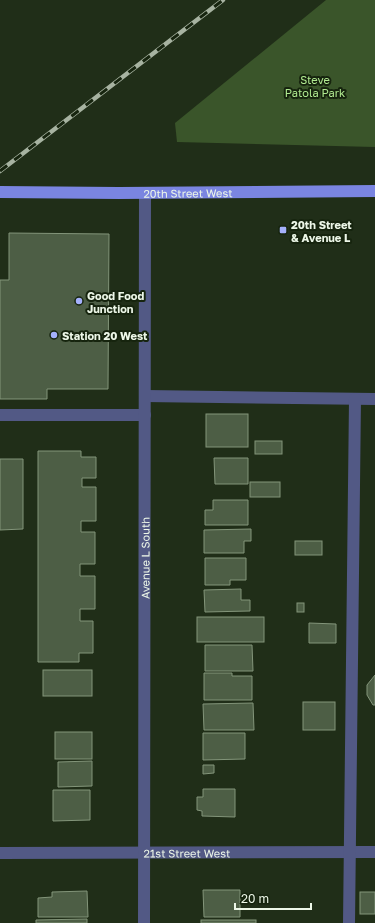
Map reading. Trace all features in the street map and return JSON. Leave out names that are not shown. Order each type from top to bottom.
[{"type":"main road","name":"20th Street West","points":[[0,192],[145,193],[375,191]]},
{"type":"street","name":"Avenue L South","points":[[144,923],[145,193]]},
{"type":"street","points":[[145,396],[375,399]]},
{"type":"street","points":[[349,923],[355,399]]},
{"type":"street","points":[[0,416],[145,415]]},
{"type":"street","name":"21st Street West","points":[[0,853],[375,852]]},
{"type":"green space","name":"Steve Patola Park","points":[[326,0],[375,0],[375,147],[177,142],[175,123]]},
{"type":"building","name":"Station 20 West","points":[[9,233],[109,234],[108,389],[47,389],[47,399],[0,399],[0,280],[9,280]]},
{"type":"building","points":[[206,414],[248,414],[248,447],[206,447]]},
{"type":"building","points":[[255,441],[282,441],[282,454],[255,454]]},
{"type":"building","points":[[38,451],[81,451],[81,457],[96,457],[96,478],[82,478],[82,487],[96,487],[96,521],[81,521],[81,532],[95,532],[95,564],[80,564],[80,576],[95,576],[95,609],[80,609],[80,621],[93,621],[93,653],[79,653],[79,662],[38,662]]},
{"type":"building","points":[[214,458],[248,458],[248,484],[215,484]]},
{"type":"building","points":[[0,459],[23,459],[23,529],[0,530]]},
{"type":"building","points":[[250,482],[280,482],[280,497],[250,497]]},
{"type":"building","points":[[213,500],[248,500],[248,525],[205,525],[205,510],[213,510]]},
{"type":"building","points":[[251,529],[251,541],[244,541],[244,553],[204,553],[204,530]]},
{"type":"building","points":[[295,541],[322,541],[322,555],[295,555]]},
{"type":"building","points":[[205,558],[246,558],[246,580],[230,580],[230,585],[205,585]]},
{"type":"building","points":[[241,589],[241,600],[250,600],[250,611],[205,612],[204,590]]},
{"type":"building","points":[[297,603],[304,603],[304,612],[297,612]]},
{"type":"building","points":[[197,617],[264,617],[264,642],[197,642]]},
{"type":"building","points":[[309,623],[336,624],[336,643],[309,643]]},
{"type":"building","points":[[205,645],[252,645],[253,671],[205,671]]},
{"type":"building","points":[[43,670],[92,670],[92,696],[43,696]]},
{"type":"building","points":[[204,673],[232,673],[232,676],[252,676],[252,700],[204,700]]},
{"type":"building","points":[[375,675],[375,705],[373,705],[367,695],[367,685]]},
{"type":"building","points":[[303,702],[335,702],[335,730],[303,730]]},
{"type":"building","points":[[253,703],[254,730],[204,730],[203,704]]},
{"type":"building","points":[[55,732],[92,732],[92,759],[55,759]]},
{"type":"building","points":[[203,733],[245,733],[245,759],[203,760]]},
{"type":"building","points":[[92,761],[92,786],[58,787],[58,762]]},
{"type":"building","points":[[203,765],[214,765],[214,773],[203,774]]},
{"type":"building","points":[[203,789],[235,789],[235,817],[202,816],[202,811],[197,810],[197,797],[203,797]]},
{"type":"building","points":[[53,790],[90,790],[90,820],[53,821]]},
{"type":"building","points":[[203,890],[240,890],[240,917],[204,917]]},
{"type":"building","points":[[87,891],[88,917],[38,917],[38,898],[52,897],[52,892]]},
{"type":"building","points":[[360,892],[375,892],[375,914],[360,914]]},
{"type":"building","points":[[87,919],[87,923],[36,923],[36,920]]},
{"type":"building","points":[[201,920],[256,920],[256,923],[201,923]]},
{"type":"railway","points":[[0,171],[223,0]]},
{"type":"place","name":"20th Street & Avenue L","points":[[283,230]]},
{"type":"place","name":"Good Food Junction","points":[[79,301]]},
{"type":"place","name":"Station 20 West","points":[[54,335]]}]
